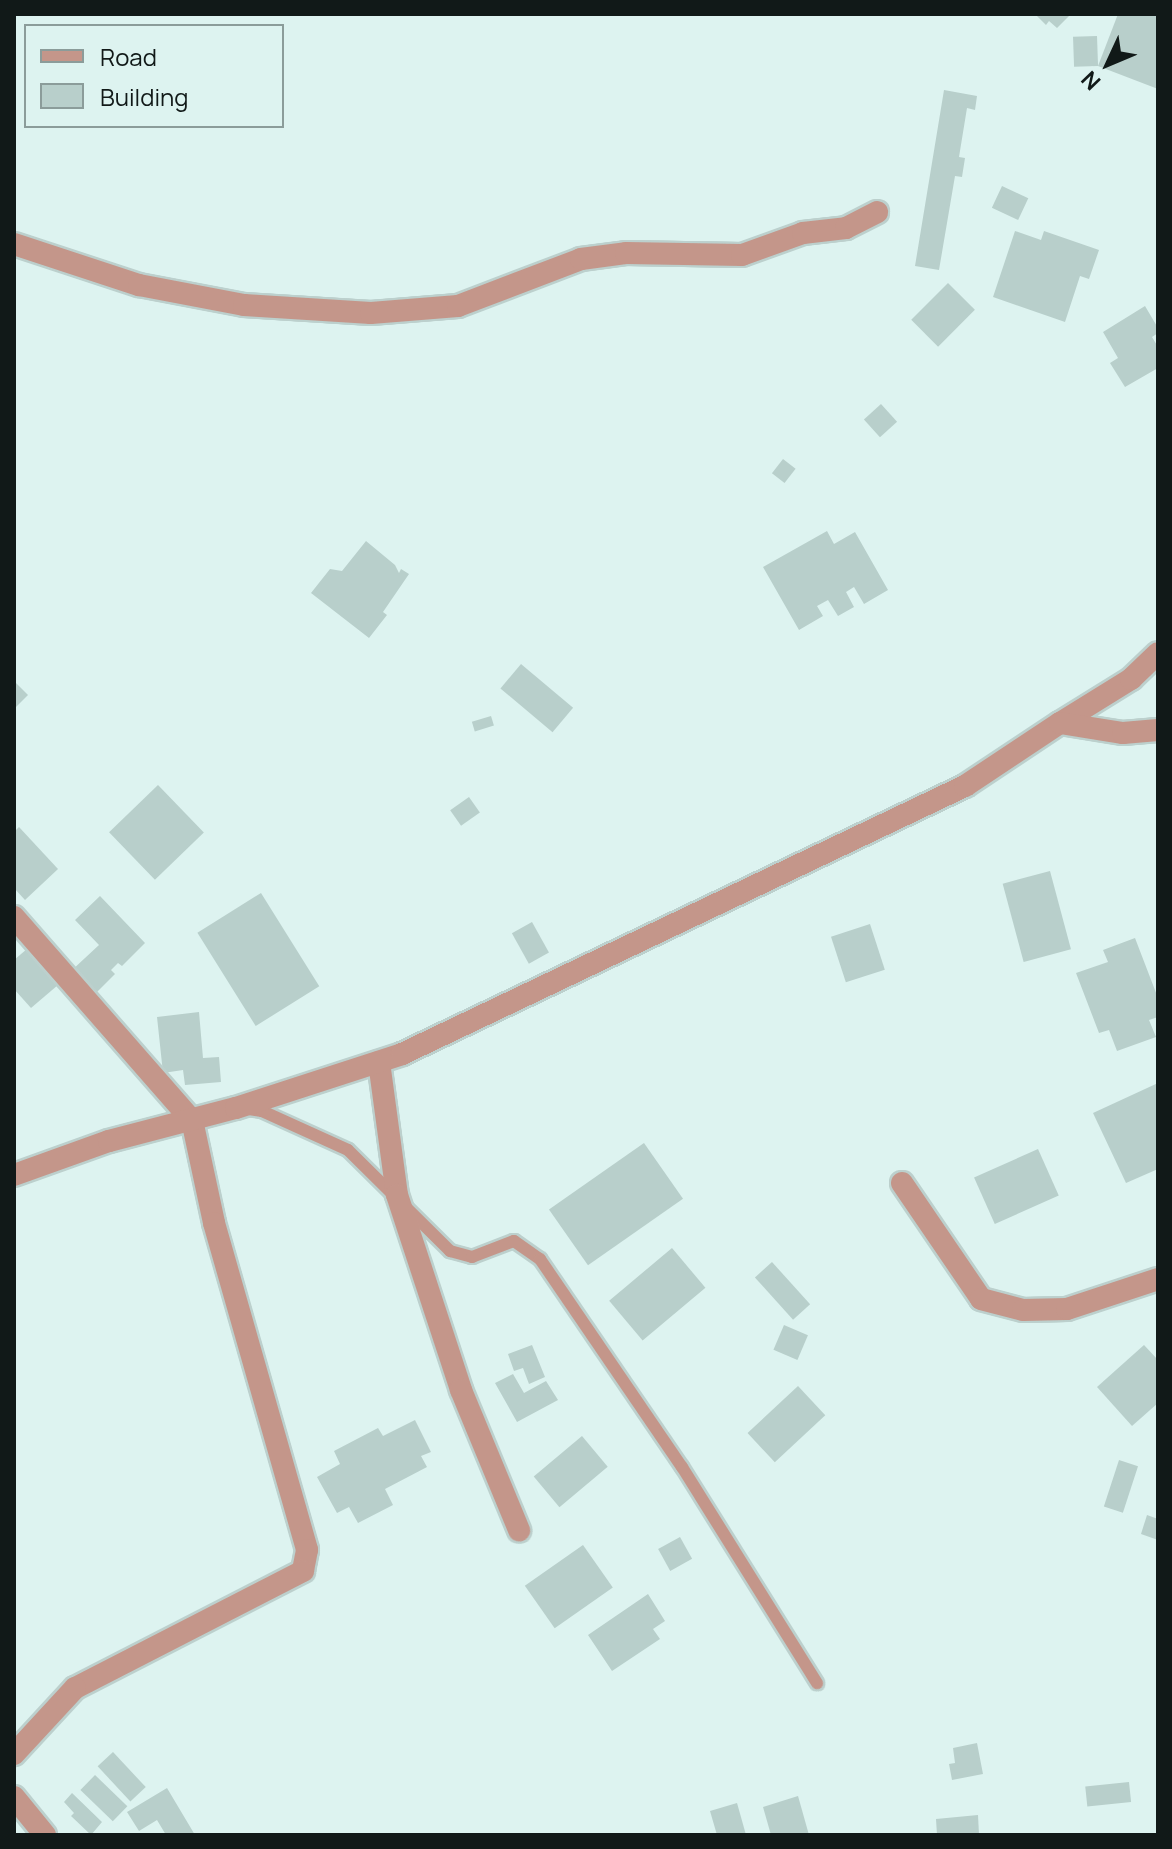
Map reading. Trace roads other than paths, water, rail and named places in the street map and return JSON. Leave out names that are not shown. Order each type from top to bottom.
[{"type":"street","points":[[14,244],[139,285],[184,294],[244,305],[371,313],[458,306],[581,259],[626,253],[742,255],[803,233],[846,228],[877,212]]},
{"type":"street","points":[[14,1175],[109,1141],[236,1108],[379,1062],[965,786],[1131,679],[1158,653]]},
{"type":"street","points":[[1060,723],[1123,733],[1158,730]]},
{"type":"street","points":[[14,917],[192,1120],[214,1223],[307,1550],[303,1571],[75,1688],[14,1754]]},
{"type":"street","points":[[379,1062],[397,1195],[461,1390],[519,1530]]},
{"type":"street","points":[[902,1183],[981,1299],[1023,1310],[1067,1309],[1158,1279]]},
{"type":"street","points":[[14,1797],[45,1835]]},
{"type":"lane","points":[[236,1108],[262,1111],[348,1150],[397,1195],[450,1251],[472,1257],[514,1241],[540,1259],[682,1467],[817,1683]]}]
